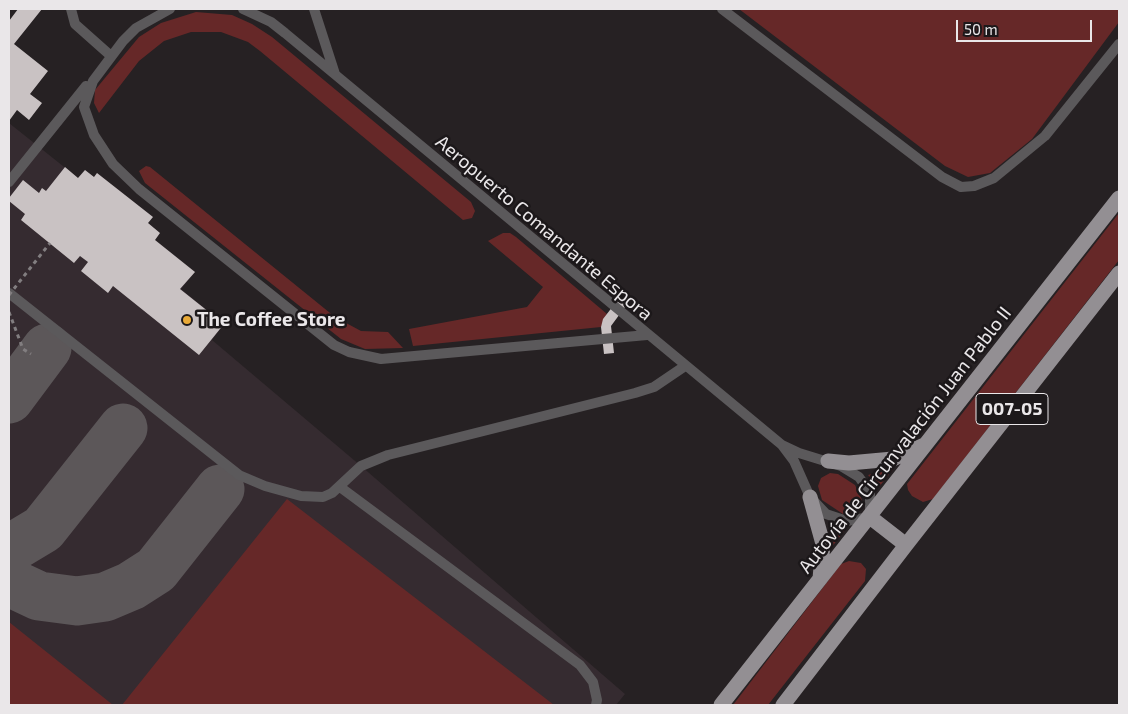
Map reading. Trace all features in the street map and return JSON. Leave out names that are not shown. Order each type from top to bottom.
[{"type":"main road","name":"Autovía de Circunvalación Juan Pablo II","points":[[721,705],[1119,198]]},
{"type":"main road","name":"007-05","points":[[783,705],[1119,273]]},
{"type":"main road","points":[[828,461],[849,463],[893,458],[928,443]]},
{"type":"main road","points":[[810,496],[823,544],[820,580]]},
{"type":"main road","points":[[870,517],[906,545]]},
{"type":"lane","points":[[71,9],[75,24],[111,56]]},
{"type":"lane","name":"Aeropuerto Comandante Espora","points":[[170,9],[136,28],[99,70],[88,90],[84,106],[94,135],[113,164],[139,189],[334,345],[349,352],[381,358],[647,335]]},
{"type":"lane","name":"Aeropuerto Comandante Espora","points":[[243,9],[271,22],[647,335]]},
{"type":"lane","points":[[314,9],[335,74]]},
{"type":"lane","points":[[722,9],[942,177],[961,187],[974,186],[994,178],[1045,136],[1119,44]]},
{"type":"lane","points":[[9,182],[99,70]]},
{"type":"lane","points":[[9,294],[239,475],[265,486],[302,496],[323,497],[340,486],[361,466],[388,455],[635,393],[654,387],[685,366]]},
{"type":"lane","points":[[647,335],[782,444],[799,453],[851,470],[866,485],[871,501],[870,517],[856,521],[826,514],[810,496],[794,460],[782,444]]},
{"type":"lane","points":[[340,486],[580,665],[593,682],[597,700],[596,705]]},
{"type":"path","points":[[9,294],[50,243]]},
{"type":"path","points":[[9,311],[23,349],[31,354]]},
{"type":"shaded area","points":[[739,9],[1119,9],[1119,22],[1032,139],[990,173],[968,177],[945,166]]},
{"type":"shaded area","points":[[196,12],[232,15],[252,24],[272,37],[471,202],[475,211],[472,218],[463,220],[248,42],[221,32],[191,32],[164,41],[139,61],[99,113],[94,103],[95,90],[139,37],[161,23]]},
{"type":"shaded area","points":[[9,123],[78,178],[85,170],[94,177],[97,173],[153,217],[148,223],[160,233],[155,240],[195,272],[181,289],[224,324],[212,340],[625,694],[616,705],[9,705]]},
{"type":"shaded area","points":[[146,166],[150,167],[335,317],[361,331],[388,332],[403,348],[365,349],[341,339],[145,183],[139,171]]},
{"type":"shaded area","points":[[1119,213],[1119,260],[933,499],[923,502],[912,496],[907,484]]},
{"type":"shaded area","points":[[503,233],[510,233],[516,237],[607,314],[601,327],[413,346],[409,329],[527,307],[543,287],[488,241]]},
{"type":"shaded area","points":[[894,468],[879,487],[868,475]]},
{"type":"shaded area","points":[[830,473],[838,474],[855,485],[862,500],[861,509],[851,514],[843,514],[822,500],[818,486],[821,478]]},
{"type":"shaded area","points":[[287,499],[554,705],[122,705]]},
{"type":"shaded area","points":[[832,523],[848,526],[831,548]]},
{"type":"shaded area","points":[[849,561],[861,563],[866,569],[865,581],[768,705],[733,705],[841,564]]},
{"type":"shaded area","points":[[9,622],[113,705],[9,705]]},
{"type":"building","points":[[18,9],[42,9],[14,44],[48,71],[30,94],[42,103],[29,120],[17,110],[9,121],[9,21]]},
{"type":"building","points":[[65,167],[78,178],[85,170],[94,177],[97,173],[153,217],[148,223],[160,233],[155,240],[195,272],[180,289],[224,324],[199,355],[113,286],[108,293],[81,271],[88,262],[80,256],[74,263],[21,220],[25,214],[9,201],[9,198],[23,180],[39,193],[42,188],[46,191]]},
{"type":"building","points":[[620,297],[628,303],[611,326],[614,353],[604,354],[601,327],[603,319]]},
{"type":"taxiway","points":[[9,399],[47,348]]},
{"type":"taxiway","points":[[9,546],[18,544],[43,529],[123,428]]},
{"type":"taxiway","points":[[9,582],[39,596],[77,601],[105,597],[131,586],[156,570],[220,489]]},
{"type":"place","name":"The Coffee Store","points":[[187,320]]}]
